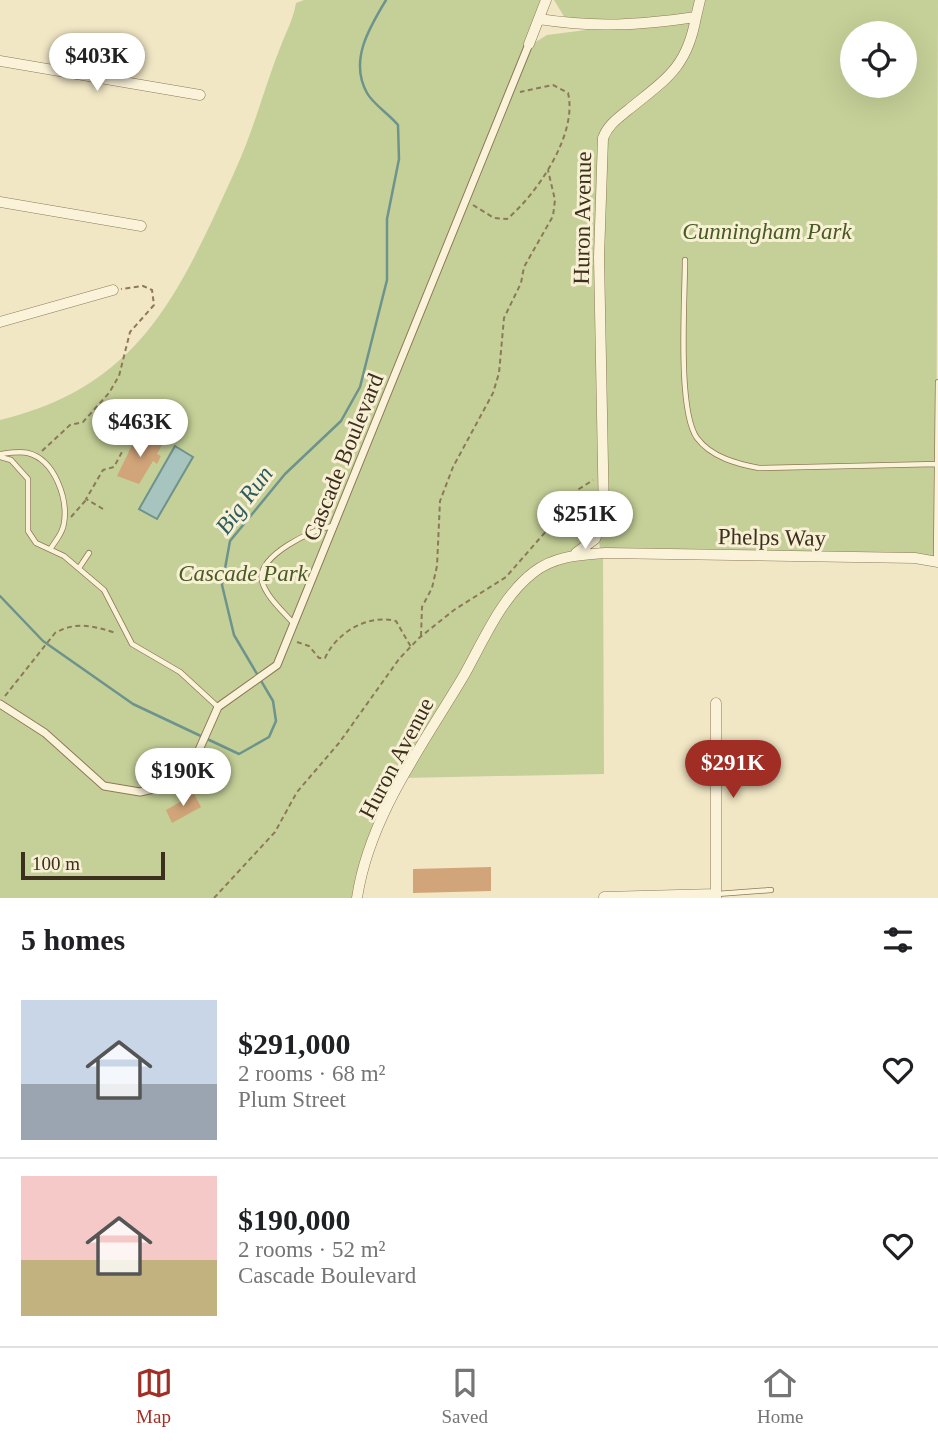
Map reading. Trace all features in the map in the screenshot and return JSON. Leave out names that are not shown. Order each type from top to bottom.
[{"type":"street","name":"Cascade Boulevard","points":[[0,703],[45,733],[91,778],[120,791],[159,788],[185,773],[195,760],[218,707],[270,672],[282,657],[546,0]]},
{"type":"street","name":"Huron Avenue","points":[[357,898],[368,857],[400,781],[506,602],[538,569],[587,547],[601,531],[604,518],[604,478],[599,257],[603,138],[607,127],[658,85],[685,58],[691,44],[700,0]]},
{"type":"street","points":[[539,19],[585,27],[623,26],[696,17]]},
{"type":"street","points":[[0,61],[200,95]]},
{"type":"street","points":[[0,202],[141,226]]},
{"type":"street","points":[[0,322],[113,290]]},
{"type":"street","points":[[601,531],[599,544],[606,553]]},
{"type":"street","name":"Huron Avenue","points":[[569,556],[606,553]]},
{"type":"street","name":"Phelps Way","points":[[606,553],[915,558],[937,562]]},
{"type":"street","points":[[604,897],[716,896],[716,703]]},
{"type":"lane","points":[[685,260],[685,395],[696,437],[714,453],[738,464],[759,468],[937,464]]},
{"type":"lane","points":[[937,562],[938,382]]},
{"type":"lane","points":[[0,455],[27,453],[36,457],[58,481],[65,519],[51,548]]},
{"type":"lane","points":[[0,455],[11,460],[28,480],[29,531],[36,542],[51,548],[104,590],[128,636],[139,649],[180,671],[218,707]]},
{"type":"lane","points":[[295,625],[268,593],[262,581],[262,570],[270,559],[288,545],[324,527],[335,526]]},
{"type":"lane","points":[[79,568],[89,553]]},
{"type":"lane","points":[[716,896],[771,890]]},
{"type":"path","points":[[466,201],[494,218],[507,219],[518,210],[548,170],[569,122],[568,93],[552,85],[514,95]]},
{"type":"path","points":[[421,636],[422,607],[432,588],[437,566],[440,501],[453,467],[494,393],[499,373],[504,318],[521,283],[524,267],[553,216],[555,200],[548,170]]},
{"type":"path","points":[[36,457],[70,425],[83,422],[109,393],[119,376],[130,331],[154,305],[152,290],[144,286],[113,290]]},
{"type":"path","points":[[65,519],[75,516],[103,470],[114,467],[123,450]]},
{"type":"path","points":[[215,898],[275,832],[297,792],[339,743],[380,682],[421,636],[470,599],[496,586],[530,551],[579,489],[596,479],[604,478]]},
{"type":"path","points":[[86,499],[103,509]]},
{"type":"path","points":[[290,639],[309,646],[319,658],[325,658],[340,636],[382,618],[396,621],[411,647]]},
{"type":"path","points":[[0,703],[55,633],[62,629],[72,625],[94,626],[128,636]]},
{"type":"green space","points":[[304,0],[546,0],[529,46],[547,35],[609,27],[565,18],[554,0],[938,0],[936,562],[600,549],[599,538],[571,555],[603,556],[604,774],[403,778],[388,806],[357,898],[0,898],[0,420],[48,405],[88,384],[122,359],[149,329],[173,295],[214,217],[247,141],[296,3]]},
{"type":"water","points":[[175,446],[193,457],[157,519],[139,509]]},
{"type":"building","points":[[138,433],[162,445],[157,454],[161,456],[157,464],[153,461],[139,484],[117,476]]},
{"type":"building","points":[[194,794],[201,807],[172,823],[166,810]]},
{"type":"building","points":[[491,867],[491,891],[413,893],[413,869]]},
{"type":"waterway","name":"Big Run","points":[[0,596],[43,641],[133,704],[239,754],[269,737],[276,721],[273,701],[234,635],[222,585],[230,541],[285,474],[341,421],[360,387],[387,280],[387,219],[399,159],[398,125],[367,93],[360,69],[363,45],[386,0]]},
{"type":"park label","name":"Cunningham Park","points":[[767,231]]},
{"type":"park label","name":"Cascade Park","points":[[243,573]]}]
